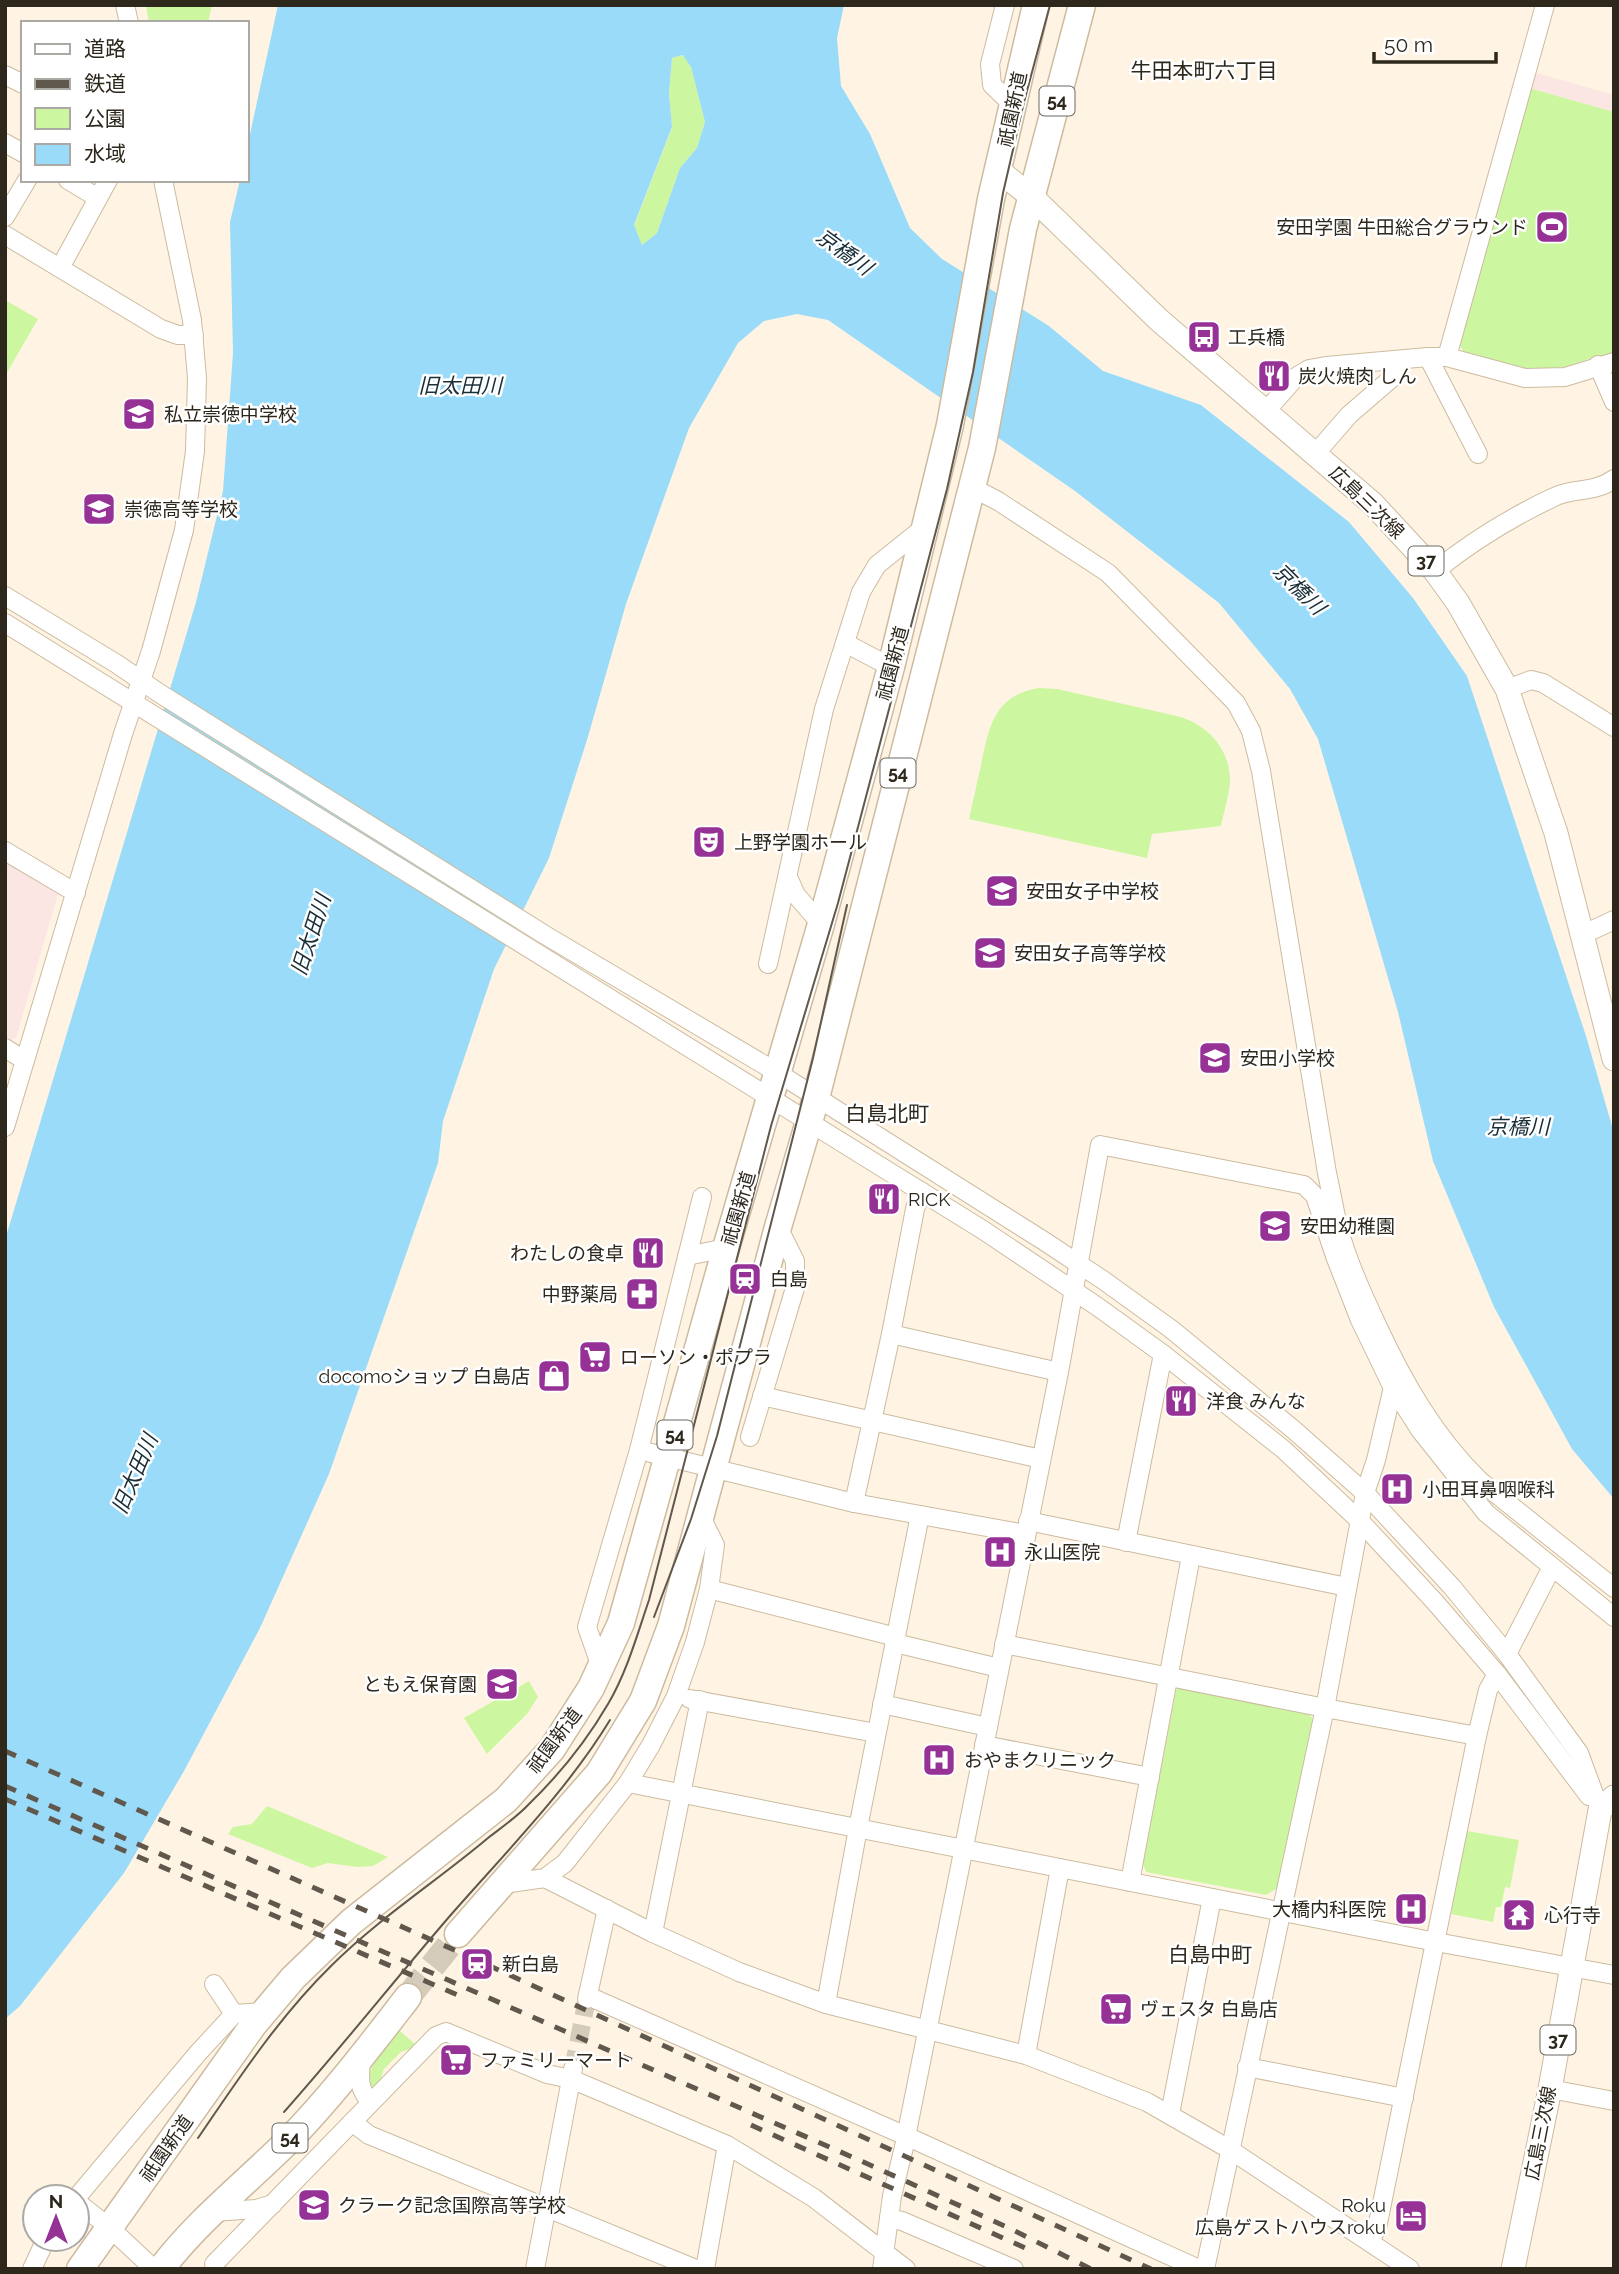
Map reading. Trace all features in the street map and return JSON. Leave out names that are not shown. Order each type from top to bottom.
[{"type":"highway","name":"祇園新道","points":[[80,2269],[264,2012],[293,1978],[351,1922],[506,1800],[552,1749],[591,1688],[621,1623],[726,1248],[821,925],[891,667],[950,425],[990,205],[1036,5]]},
{"type":"highway","name":"祇園新道","points":[[458,1934],[599,1773],[643,1701],[671,1626],[812,1110],[982,448],[1023,229],[1082,5]]},
{"type":"highway","name":"54","points":[[161,2269],[174,2252],[289,2139],[360,2058],[408,1997]]},
{"type":"main road","name":"広島三次線","points":[[999,170],[1032,197],[1158,320],[1373,504],[1435,570],[1458,603],[1507,689],[1556,833],[1614,1059]]},
{"type":"main road","name":"広島三次線","points":[[1513,2269],[1607,1803]]},
{"type":"street","points":[[1006,5],[990,64],[992,85],[1012,104]]},
{"type":"street","points":[[1447,357],[1545,5]]},
{"type":"street","points":[[5,75],[21,83]]},
{"type":"street","points":[[5,143],[21,152]]},
{"type":"street","points":[[5,216],[26,182]]},
{"type":"street","points":[[71,182],[98,198]]},
{"type":"street","points":[[60,268],[107,182]]},
{"type":"street","points":[[5,1127],[150,651],[184,530],[195,452],[197,378],[194,335],[163,182]]},
{"type":"street","points":[[5,235],[161,329],[178,335],[194,335]]},
{"type":"street","points":[[1428,357],[1478,454]]},
{"type":"street","points":[[1266,411],[1296,377],[1309,369],[1428,357],[1447,357],[1525,378],[1565,376],[1606,364],[1614,402]]},
{"type":"street","points":[[1316,453],[1349,415],[1393,377],[1395,360]]},
{"type":"street","points":[[1435,570],[1459,552],[1553,497],[1602,487],[1614,479]]},
{"type":"street","points":[[971,486],[1108,573],[1236,703],[1251,731],[1261,771],[1327,1173],[1339,1227],[1359,1287],[1396,1380],[1420,1430],[1486,1513],[1614,1617]]},
{"type":"street","points":[[768,964],[824,709],[861,592],[877,565],[927,525]]},
{"type":"street","points":[[5,596],[545,935],[812,1110],[1077,1264],[1171,1329],[1294,1430],[1365,1493],[1452,1587],[1507,1654],[1579,1753],[1607,1803]]},
{"type":"street","points":[[5,622],[538,954],[812,1110],[921,1191],[1073,1290],[1163,1354],[1283,1449],[1360,1521],[1434,1602],[1607,1803]]},
{"type":"street","points":[[845,643],[891,667]]},
{"type":"street","points":[[1507,689],[1531,680],[1543,683],[1614,727]]},
{"type":"street","points":[[5,851],[76,893]]},
{"type":"street","points":[[788,877],[796,895],[821,925]]},
{"type":"street","points":[[1581,935],[1614,920]]},
{"type":"street","points":[[5,1048],[24,1060]]},
{"type":"street","points":[[883,2261],[889,2218],[1059,1372],[1100,1145],[1304,1185],[1315,1196],[1360,1320],[1396,1380],[1465,1466],[1614,1588]]},
{"type":"street","points":[[854,1503],[921,1191]]},
{"type":"street","points":[[601,1667],[587,1627],[639,1450],[702,1197]]},
{"type":"street","points":[[750,1437],[795,1289],[795,1261],[778,1227]]},
{"type":"street","points":[[687,1256],[726,1248]]},
{"type":"street","points":[[891,1334],[1059,1372]]},
{"type":"street","points":[[1126,1542],[1163,1354]]},
{"type":"street","points":[[1205,2269],[1325,1708],[1365,1493],[1396,1380]]},
{"type":"street","points":[[762,1396],[1041,1459]]},
{"type":"street","points":[[639,1450],[854,1503],[920,1516],[1126,1542],[1347,1587]]},
{"type":"street","points":[[826,2004],[876,1733],[920,1516]]},
{"type":"street","points":[[503,1884],[545,1878],[565,1863],[628,1783],[651,1745],[676,1696],[695,1642],[709,1589],[715,1545],[701,1517]]},
{"type":"street","points":[[1130,1882],[1191,1556]]},
{"type":"street","points":[[1507,1654],[1552,1567]]},
{"type":"street","points":[[709,1589],[999,1668]]},
{"type":"street","points":[[1004,1644],[1477,1736]]},
{"type":"street","points":[[1370,2241],[1377,2228],[1477,1736],[1488,1690],[1497,1674]]},
{"type":"street","points":[[676,1696],[876,1733]]},
{"type":"street","points":[[653,1933],[700,1700]]},
{"type":"street","points":[[882,1704],[988,1727]]},
{"type":"street","points":[[984,1745],[1150,1777]]},
{"type":"street","points":[[628,1783],[1614,1975]]},
{"type":"street","points":[[1026,2055],[1060,1868]]},
{"type":"street","points":[[545,1878],[653,1933],[739,1972],[826,2004],[1026,2055],[1147,2102],[1229,2149],[1410,2269]]},
{"type":"street","points":[[1170,2114],[1212,1898]]},
{"type":"street","points":[[607,1909],[587,1997],[906,2136],[1199,2269]]},
{"type":"street","points":[[214,1984],[234,2014]]},
{"type":"street","points":[[91,2183],[198,2053],[234,2014],[264,2012]]},
{"type":"street","points":[[214,2264],[436,2036],[446,2032],[547,2074],[572,2074],[727,2145],[814,2198],[883,2261],[906,2269]]},
{"type":"street","points":[[360,2058],[363,2094],[371,2102]]},
{"type":"street","points":[[1247,2067],[1404,2098]]},
{"type":"street","points":[[535,2269],[572,2074]]},
{"type":"street","points":[[1550,2089],[1614,2101]]},
{"type":"street","points":[[352,2122],[369,2135],[696,2269]]},
{"type":"street","points":[[705,2269],[727,2145]]},
{"type":"street","points":[[214,2212],[256,2209],[273,2204]]},
{"type":"street","points":[[91,2212],[154,2269]]},
{"type":"street","points":[[889,2218],[902,2221],[1014,2269]]},
{"type":"street","points":[[32,2269],[39,2253]]},
{"type":"shaded area","points":[[1533,72],[1614,95],[1614,112],[1529,88]]},
{"type":"shaded area","points":[[5,856],[55,887],[58,894],[16,1038],[6,1042]]},
{"type":"green space","points":[[146,5],[212,5],[208,21],[149,21]]},
{"type":"green space","points":[[684,55],[691,67],[705,122],[697,148],[680,168],[657,233],[642,245],[634,226],[672,128],[669,93],[672,58]]},
{"type":"green space","name":"安田学園 牛田総合グラウンド","points":[[1529,88],[1614,112],[1614,354],[1591,358],[1566,367],[1527,369],[1464,352],[1458,342]]},
{"type":"green space","points":[[5,300],[38,319],[5,376]]},
{"type":"green space","points":[[1039,688],[1057,689],[1177,716],[1207,731],[1221,748],[1229,769],[1230,781],[1221,826],[1152,834],[1147,858],[969,819],[987,738],[996,715],[1012,698]]},
{"type":"green space","points":[[529,1681],[538,1697],[527,1714],[487,1754],[464,1718]]},
{"type":"green space","points":[[1184,1686],[1307,1710],[1315,1723],[1279,1887],[1266,1895],[1146,1872],[1143,1864],[1176,1690]]},
{"type":"green space","points":[[267,1806],[388,1857],[373,1866],[328,1863],[312,1868],[228,1834],[233,1827],[252,1824]]},
{"type":"green space","points":[[1467,1831],[1519,1840],[1510,1888],[1505,1887],[1501,1907],[1496,1907],[1493,1922],[1451,1914]]},
{"type":"green space","points":[[400,2031],[416,2045],[401,2052],[384,2069],[379,2084],[370,2086],[367,2076],[378,2057]]},
{"type":"water","name":"旧太田川","points":[[278,5],[844,5],[837,38],[841,86],[870,134],[910,228],[942,259],[1049,326],[1103,371],[1201,405],[1349,522],[1413,598],[1467,676],[1586,1036],[1614,1133],[1614,1499],[1572,1449],[1494,1307],[1433,1161],[1398,1012],[1318,739],[1290,689],[1219,603],[1075,491],[828,320],[797,314],[764,321],[738,343],[689,428],[626,604],[587,740],[549,858],[494,969],[443,1121],[438,1163],[329,1474],[260,1628],[184,1771],[124,1873],[20,2006],[5,2019],[5,1240],[196,602],[223,491],[233,353],[230,222],[240,182],[248,182],[248,143]],"holes":[[[683,55],[691,67],[705,122],[697,148],[680,168],[657,233],[642,245],[634,225],[672,127],[669,93],[672,58]]]},
{"type":"tunnel","points":[[408,1997],[458,1934]]},
{"type":"tunnel","points":[[573,2069],[587,1999]]},
{"type":"tram line","points":[[198,2138],[277,2027],[331,1966],[388,1916],[514,1818],[551,1781],[582,1744],[600,1717],[626,1666],[649,1600],[771,1126],[838,903],[947,489],[973,372],[1003,193],[1050,5]]},
{"type":"tram line","points":[[654,1617],[691,1519],[717,1436],[813,1058],[847,905]]},
{"type":"tram line","points":[[284,2112],[554,1797],[593,1747],[610,1720]]},
{"type":"railway","points":[[5,1751],[477,1960],[1151,2269]]},
{"type":"railway","points":[[5,1786],[859,2160],[1009,2228],[1091,2269]]},
{"type":"railway","points":[[5,1799],[460,1996]]},
{"type":"railway","points":[[751,2125],[1032,2251]]},
{"type":"place","name":"安田学園 牛田総合グラウンド","points":[[1552,227]]},
{"type":"place","name":"工兵橋","points":[[1204,337]]},
{"type":"place","name":"炭火焼肉 しん","points":[[1274,376]]},
{"type":"place","name":"私立崇徳中学校","points":[[139,414]]},
{"type":"place","name":"崇徳高等学校","points":[[99,509]]},
{"type":"place","name":"上野学園ホール","points":[[709,842]]},
{"type":"place","name":"安田女子中学校","points":[[1002,891]]},
{"type":"place","name":"安田女子高等学校","points":[[990,953]]},
{"type":"place","name":"安田小学校","points":[[1215,1058]]},
{"type":"place","name":"RICK","points":[[884,1199]]},
{"type":"place","name":"安田幼稚園","points":[[1275,1226]]},
{"type":"place","name":"わたしの食卓","points":[[648,1253]]},
{"type":"place","name":"白島","points":[[745,1279]]},
{"type":"place","name":"中野薬局","points":[[642,1294]]},
{"type":"place","name":"ローソン・ポプラ","points":[[595,1357]]},
{"type":"place","name":"docomoショップ 白島店","points":[[554,1376]]},
{"type":"place","name":"洋食 みんな","points":[[1181,1401]]},
{"type":"place","name":"小田耳鼻咽喉科","points":[[1397,1489]]},
{"type":"place","name":"永山医院","points":[[1000,1552]]},
{"type":"place","name":"ともえ保育園","points":[[502,1684]]},
{"type":"place","name":"おやまクリニック","points":[[939,1760]]},
{"type":"place","name":"大橋内科医院","points":[[1411,1909]]},
{"type":"place","name":"心行寺","points":[[1519,1915]]},
{"type":"place","name":"新白島","points":[[477,1964]]},
{"type":"place","name":"ヴェスタ 白島店","points":[[1116,2009]]},
{"type":"place","name":"ファミリーマート","points":[[456,2060]]},
{"type":"place","name":"クラーク記念国際高等学校","points":[[314,2205]]},
{"type":"place","name":"Roku 広島ゲストハウスroku","points":[[1411,2216]]},
{"type":"district","name":"牛田本町六丁目","points":[[1204,71]]},
{"type":"district","name":"白島北町","points":[[887,1114]]},
{"type":"district","name":"白島中町","points":[[1210,1955]]},
{"type":"water label","name":"京橋川","points":[[844,252]]},
{"type":"water label","name":"京橋川","points":[[1299,589]]},
{"type":"water label","name":"京橋川","points":[[1518,1127]]}]
